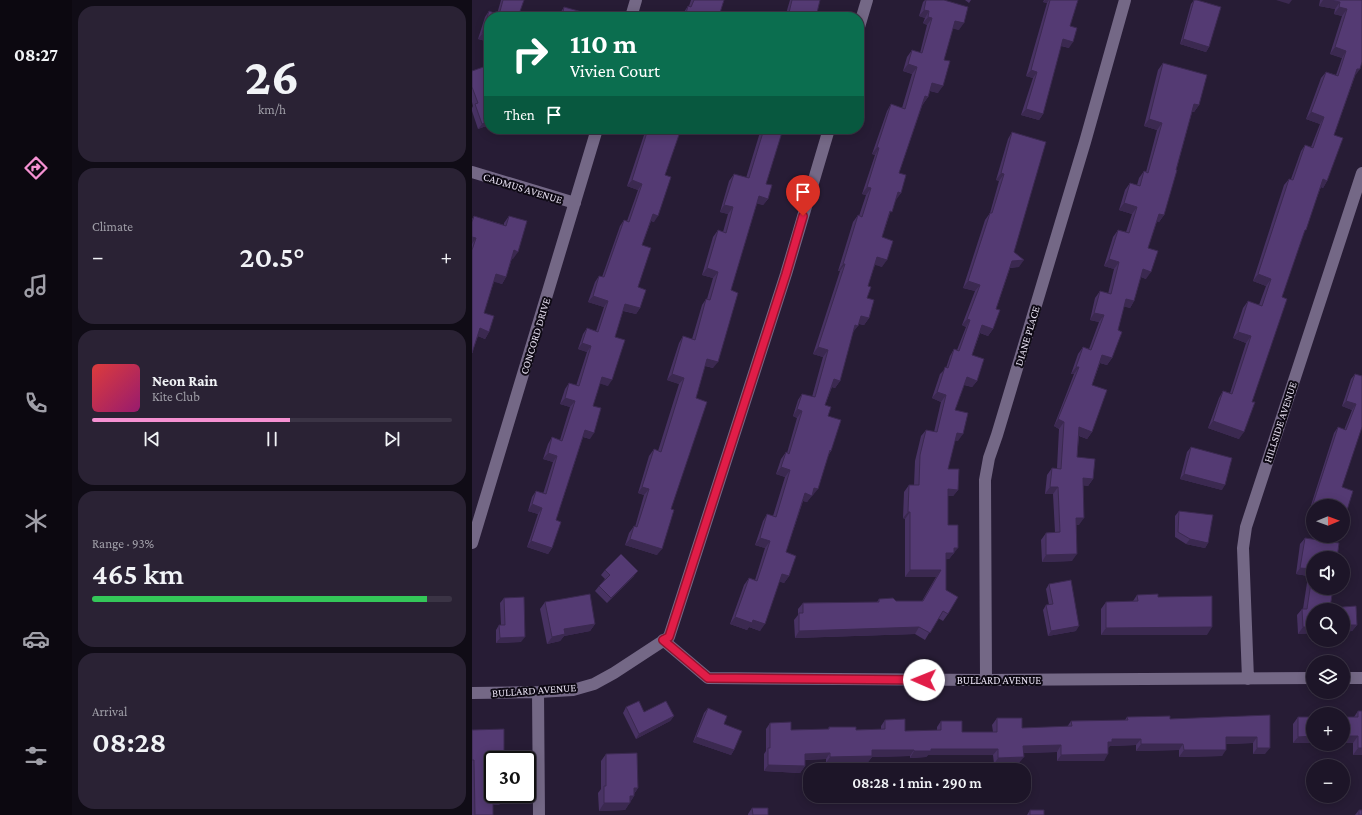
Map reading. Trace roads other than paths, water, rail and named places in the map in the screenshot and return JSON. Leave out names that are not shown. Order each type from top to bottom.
[{"type":"street","points":[[632,12],[636,0]]},
{"type":"street","points":[[863,12],[867,0]]},
{"type":"street","name":"DIANE PLACE","points":[[986,680],[985,480],[989,458],[1085,142],[1125,0]]},
{"type":"street","name":"CONCORD DRIVE","points":[[472,543],[596,134]]},
{"type":"street","points":[[663,640],[669,637],[786,274],[828,134]]},
{"type":"street","name":"CADMUS AVENUE","points":[[472,172],[575,203]]},
{"type":"street","name":"HILLSIDE AVENUE","points":[[1248,679],[1243,548],[1246,527],[1362,173]]},
{"type":"street","name":"BULLARD AVENUE","points":[[472,693],[573,690],[594,684],[614,673],[663,640],[708,678],[986,680],[1306,678]]},
{"type":"street","points":[[1350,678],[1362,678]]},
{"type":"street","points":[[538,692],[539,815]]}]
